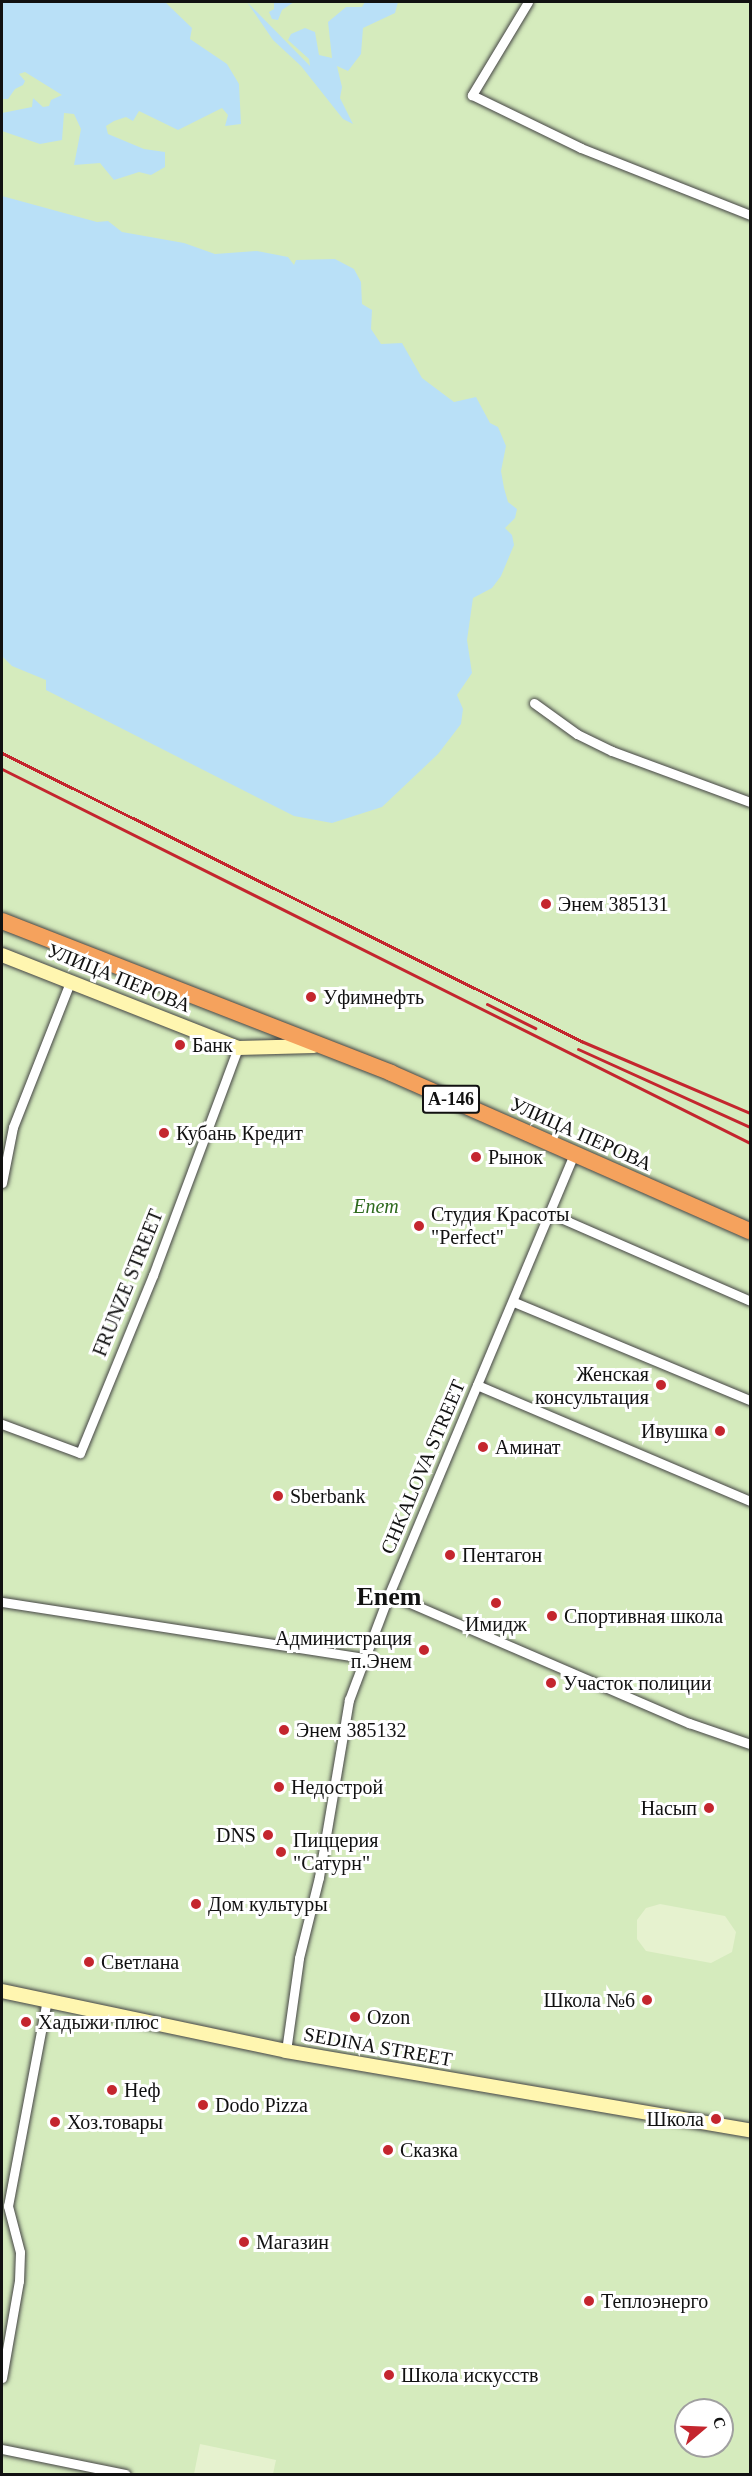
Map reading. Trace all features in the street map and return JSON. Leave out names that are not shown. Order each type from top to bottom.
[{"type":"highway","name":"УЛИЦА ПЕРОВА","points":[[2,921],[116,963],[328,1047],[750,1231]]},
{"type":"street","points":[[528,2],[472,95],[581,148],[750,215]]},
{"type":"street","points":[[534,703],[577,734],[612,751],[750,802]]},
{"type":"street","name":"УЛИЦА ПЕРОВА","points":[[2,955],[71,980],[238,1048],[328,1047]]},
{"type":"street","points":[[2,1183],[13,1127],[71,980]]},
{"type":"street","name":"FRUNZE STREET","points":[[2,1424],[80,1453],[153,1275],[238,1048]]},
{"type":"street","points":[[2,1122],[13,1127]]},
{"type":"street","name":"CHKALOVA STREET","points":[[286,2051],[349,1700],[389,1594],[514,1302],[574,1154]]},
{"type":"street","points":[[549,1213],[750,1301]]},
{"type":"street","points":[[514,1302],[750,1400]]},
{"type":"street","points":[[477,1385],[750,1501]]},
{"type":"street","points":[[389,1594],[667,1714],[750,1744]]},
{"type":"street","points":[[2,1602],[363,1658]]},
{"type":"street","name":"SEDINA STREET","points":[[2,1991],[286,2051],[750,2130]]},
{"type":"street","points":[[2,2378],[19,2281],[20,2252],[9,2206],[47,1999]]},
{"type":"street","points":[[2,2449],[125,2475]]},
{"type":"green space","name":"Enem","points":[[2,2],[750,2],[750,2474],[2,2474]]},
{"type":"green space","points":[[660,1904],[725,1916],[736,1932],[732,1952],[711,1963],[646,1951],[637,1939],[637,1920],[646,1908]]},
{"type":"green space","points":[[200,2444],[276,2460],[273,2474],[194,2474]]},
{"type":"water","points":[[2,2],[165,2],[192,28],[190,39],[227,64],[239,84],[241,124],[225,126],[228,115],[222,108],[178,130],[139,111],[133,121],[126,117],[114,121],[106,126],[108,134],[144,149],[165,152],[165,167],[151,175],[139,172],[114,180],[100,163],[74,165],[81,129],[74,114],[64,113],[62,140],[40,144],[2,131],[2,113],[32,107],[33,98],[43,107],[49,106],[51,100],[62,95],[25,72],[19,74],[25,81],[23,85],[15,89],[8,99],[2,99]]},
{"type":"water","points":[[247,2],[310,66],[309,59],[288,40],[291,34],[305,28],[315,32],[319,55],[332,58],[328,22],[346,7],[362,7],[365,2],[398,2],[395,13],[363,28],[361,54],[348,71],[337,66],[342,87],[340,98],[353,124],[343,119],[301,66],[273,40]]},
{"type":"water","points":[[274,2],[294,2],[282,10],[278,20],[272,19],[269,12],[274,9]]},
{"type":"water","points":[[2,196],[97,222],[108,221],[122,232],[184,243],[215,254],[257,251],[288,257],[294,265],[296,260],[335,259],[354,269],[361,282],[362,304],[372,310],[371,329],[381,344],[402,343],[422,378],[454,402],[476,397],[490,423],[498,427],[506,446],[501,471],[504,488],[508,502],[517,509],[515,518],[505,528],[512,535],[514,545],[501,576],[492,588],[473,598],[467,640],[472,673],[457,695],[463,709],[461,724],[438,754],[382,807],[332,823],[294,816],[46,690],[46,680],[12,666],[2,656]]},
{"type":"railway","points":[[2,753],[581,1041],[750,1113]]},
{"type":"railway","points":[[2,769],[750,1143]]},
{"type":"railway","points":[[487,1004],[535,1028]]},
{"type":"railway","points":[[578,1049],[750,1127]]},
{"type":"place","name":"Энем 385131","points":[[546,904]]},
{"type":"place","name":"Уфимнефть","points":[[311,997]]},
{"type":"place","name":"Банк","points":[[180,1045]]},
{"type":"place","name":"Кубань Кредит","points":[[164,1133]]},
{"type":"place","name":"Рынок","points":[[476,1157]]},
{"type":"place","name":"Студия Красоты \"Perfect\"","points":[[419,1226]]},
{"type":"place","name":"Женская консультация","points":[[661,1385]]},
{"type":"place","name":"Ивушка","points":[[720,1431]]},
{"type":"place","name":"Аминат","points":[[483,1447]]},
{"type":"place","name":"Sberbank","points":[[278,1496]]},
{"type":"place","name":"Пентагон","points":[[450,1555]]},
{"type":"place","name":"Имидж","points":[[496,1603]]},
{"type":"place","name":"Спортивная школа","points":[[552,1616]]},
{"type":"place","name":"Администрация п.Энем","points":[[424,1650]]},
{"type":"place","name":"Участок полиции","points":[[551,1683]]},
{"type":"place","name":"Энем 385132","points":[[284,1730]]},
{"type":"place","name":"Недострой","points":[[279,1787]]},
{"type":"place","name":"Насып","points":[[709,1808]]},
{"type":"place","name":"DNS","points":[[268,1835]]},
{"type":"place","name":"Пиццерия \"Сатурн\"","points":[[281,1852]]},
{"type":"place","name":"Дом культуры","points":[[196,1904]]},
{"type":"place","name":"Светлана","points":[[89,1962]]},
{"type":"place","name":"Школа №6","points":[[647,2000]]},
{"type":"place","name":"Ozon","points":[[355,2017]]},
{"type":"place","name":"Хадыжи плюс","points":[[26,2022]]},
{"type":"place","name":"Неф","points":[[112,2090]]},
{"type":"place","name":"Dodo Pizza","points":[[203,2105]]},
{"type":"place","name":"Школа","points":[[716,2119]]},
{"type":"place","name":"Хоз.товары","points":[[55,2122]]},
{"type":"place","name":"Сказка","points":[[388,2150]]},
{"type":"place","name":"Магазин","points":[[244,2242]]},
{"type":"place","name":"Теплоэнерго","points":[[589,2301]]},
{"type":"place","name":"Школа искусств","points":[[389,2375]]},
{"type":"district","name":"Enem","points":[[389,1597]]}]
